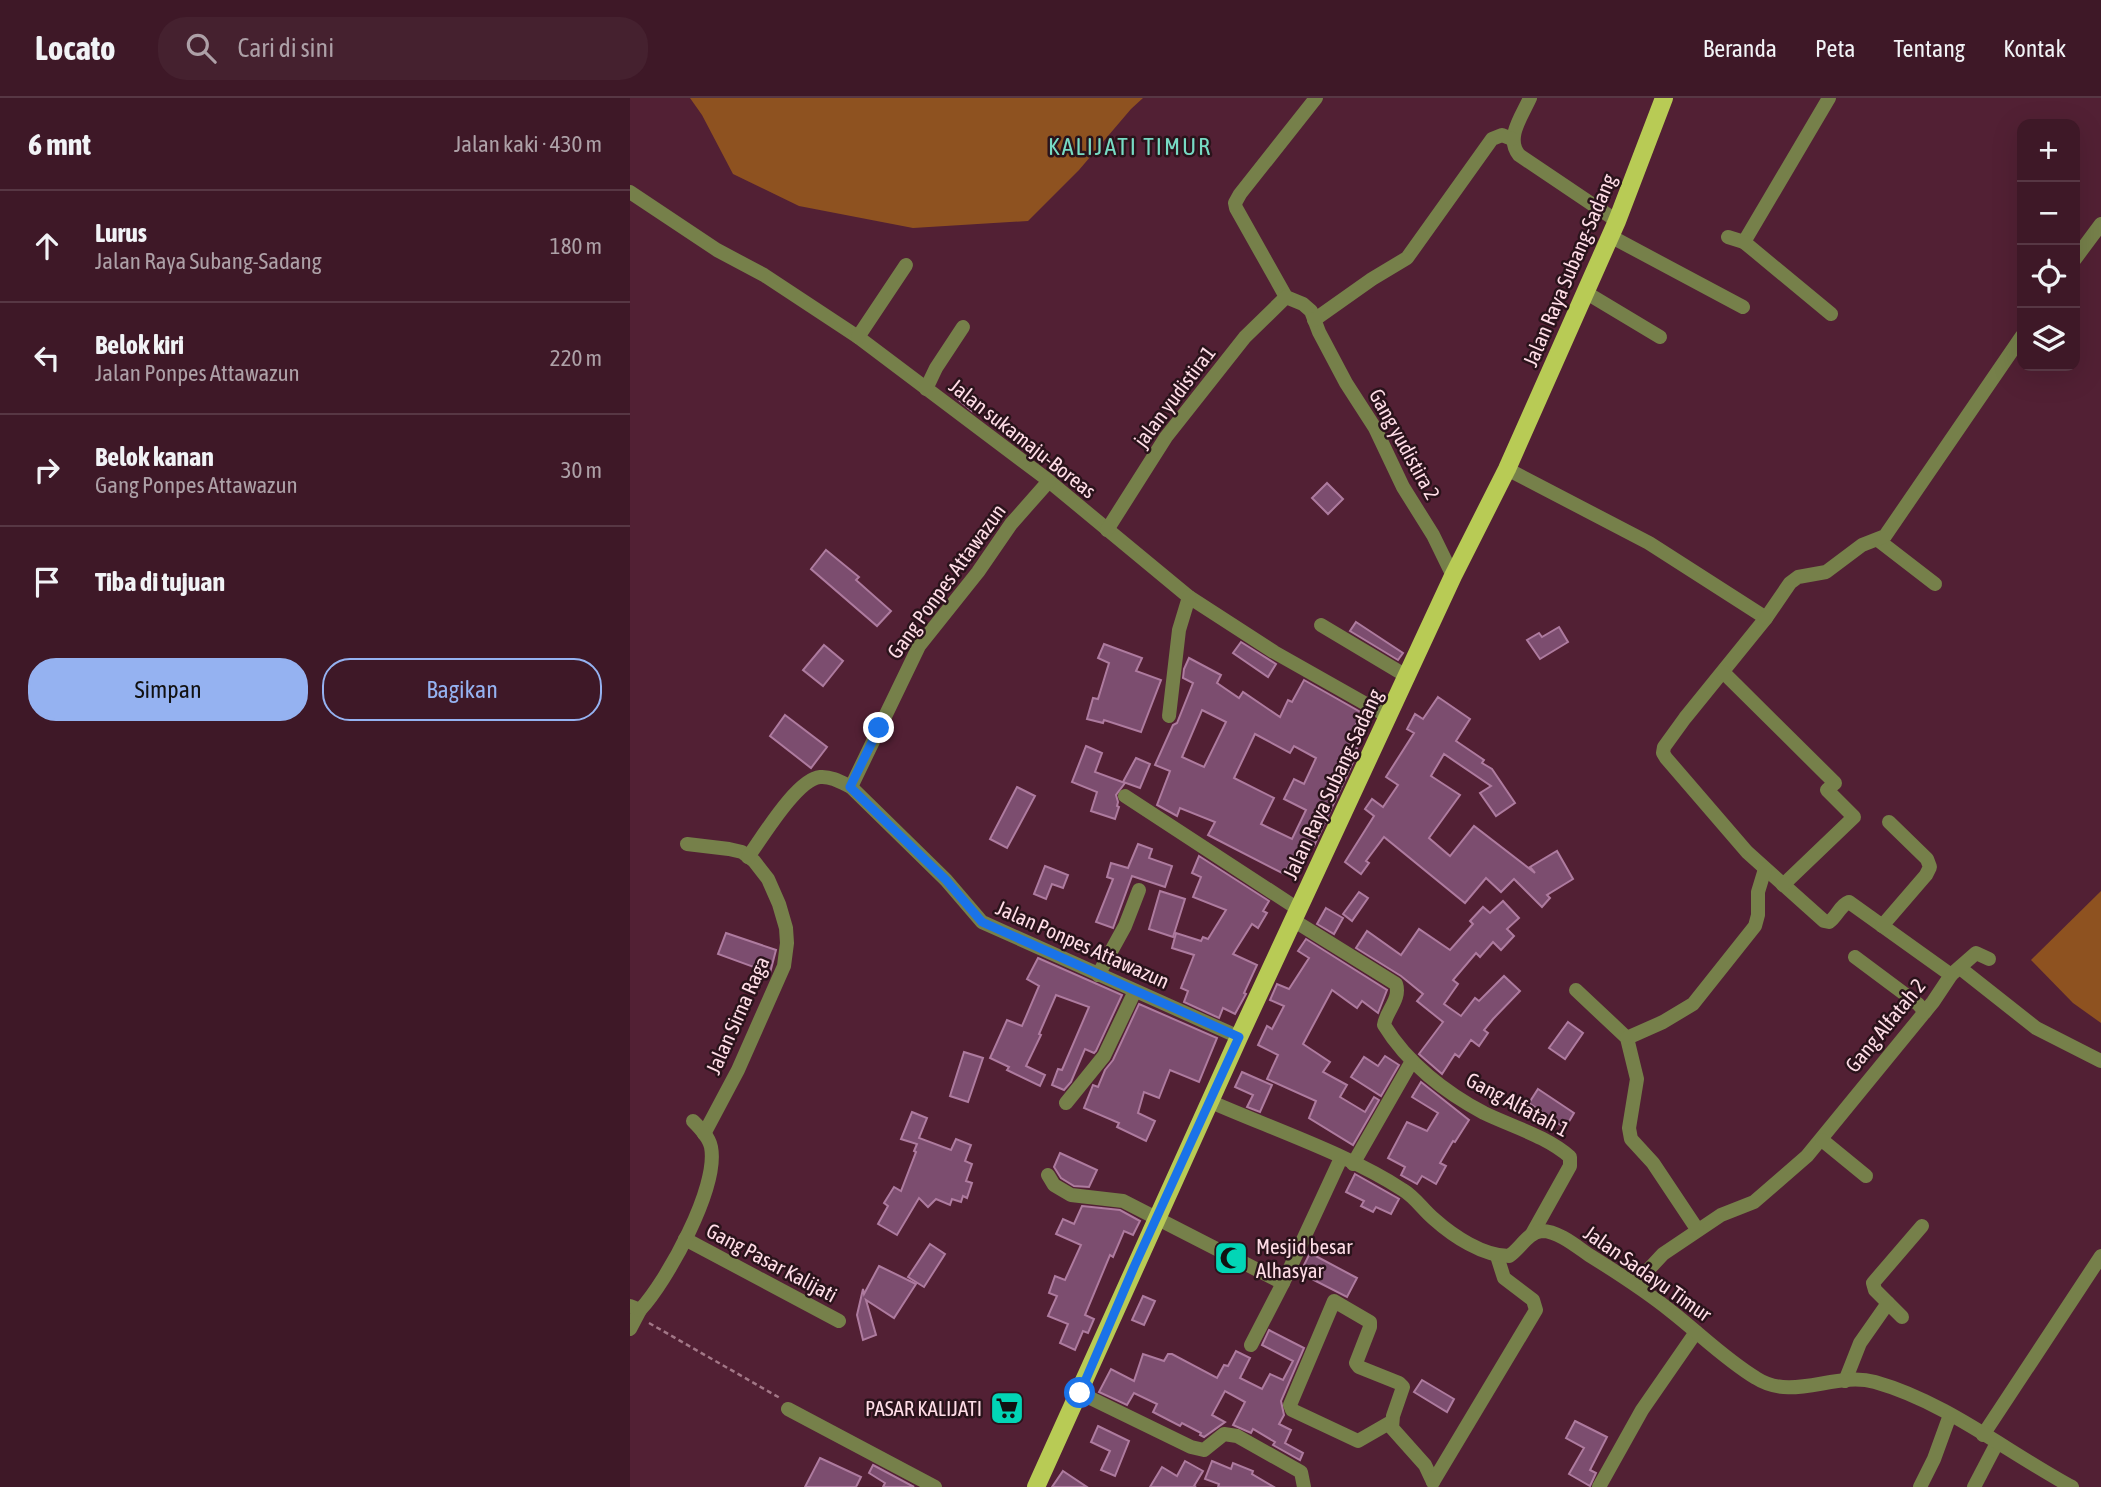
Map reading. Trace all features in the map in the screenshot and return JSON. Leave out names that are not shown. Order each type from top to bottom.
[{"type":"main road","name":"Jalan Raya Subang-Sadang","points":[[1036,1487],[1209,1101],[1453,576],[1507,469],[1613,229],[1664,98]]},
{"type":"street","points":[[1316,98],[1236,203],[1237,212],[1286,297],[1307,307],[1317,326],[1372,279],[1407,258],[1492,139],[1502,135],[1513,139]]},
{"type":"street","points":[[1530,98],[1513,139],[1519,155],[1613,229],[1743,307]]},
{"type":"street","points":[[1744,243],[1829,98]]},
{"type":"street","name":"Jalan sukamaju-Boreas","points":[[630,192],[717,250],[764,275],[858,337],[1049,481],[1189,597],[1274,652],[1389,717]]},
{"type":"street","points":[[2080,252],[2101,224]]},
{"type":"street","points":[[1728,237],[1744,243],[1831,314]]},
{"type":"street","points":[[858,337],[906,265]]},
{"type":"street","points":[[1585,292],[1660,337]]},
{"type":"street","name":"jalan yudistira1","points":[[1107,530],[1166,437],[1245,337],[1286,297]]},
{"type":"street","name":"Gang yudistira 2","points":[[1317,326],[1346,383],[1375,428],[1398,477],[1433,535],[1453,576]]},
{"type":"street","points":[[926,390],[936,368],[963,327]]},
{"type":"street","points":[[1783,885],[1854,817],[1827,790],[1835,783],[1723,672],[1790,583],[1798,577],[1826,572],[1862,545],[1878,540],[1891,529],[2017,343]]},
{"type":"street","points":[[1507,469],[1649,543],[1766,618]]},
{"type":"street","name":"Gang Ponpes Attawazun","points":[[850,787],[919,646],[978,572],[1011,524],[1049,481]]},
{"type":"street","points":[[1878,540],[1935,584]]},
{"type":"street","points":[[1169,716],[1179,630],[1189,597]]},
{"type":"street","points":[[1321,625],[1408,677]]},
{"type":"street","name":"Gang Alfatah 2","points":[[1635,1284],[1663,1254],[1697,1229],[1721,1215],[1754,1202],[1822,1140],[1955,972],[1849,902],[1845,903],[1833,919],[1824,921],[1747,852],[1733,832],[1663,753],[1664,747],[1685,718],[1723,672]]},
{"type":"street","name":"Jalan Ponpes Attawazun","points":[[748,857],[798,790],[810,780],[821,777],[836,779],[850,787],[946,880],[982,922],[1239,1037]]},
{"type":"street","points":[[1125,796],[1296,915]]},
{"type":"street","points":[[1882,926],[1930,867],[1927,859],[1889,822]]},
{"type":"street","points":[[687,844],[729,849],[742,852],[748,857]]},
{"type":"street","name":"Jalan Sirna Raga","points":[[705,1134],[737,1070],[787,956],[786,928],[779,904],[768,879],[748,857]]},
{"type":"street","points":[[1627,1038],[1663,1022],[1693,1004],[1755,926],[1758,892],[1765,869]]},
{"type":"street","points":[[1098,975],[1125,926],[1139,890]]},
{"type":"street","name":"Gang Alfatah 1","points":[[1296,915],[1396,984],[1397,996],[1384,1026],[1398,1048],[1412,1061],[1447,1089],[1483,1112],[1539,1137],[1570,1157],[1570,1166],[1532,1234]]},
{"type":"street","points":[[1989,959],[1976,953],[1955,972],[2036,1028],[2101,1061]]},
{"type":"street","points":[[1855,957],[1925,1012]]},
{"type":"street","points":[[1576,990],[1627,1038],[1637,1079],[1629,1128],[1631,1139],[1654,1163],[1697,1229]]},
{"type":"street","points":[[1066,1103],[1101,1061],[1135,991]]},
{"type":"street","points":[[1251,1345],[1347,1161],[1412,1061]]},
{"type":"street","points":[[1209,1101],[1347,1161],[1404,1190],[1444,1227],[1497,1256],[1509,1256],[1532,1234]]},
{"type":"street","points":[[634,1315],[685,1239],[704,1197],[713,1159],[711,1144],[693,1121]]},
{"type":"street","points":[[1822,1140],[1866,1177]]},
{"type":"street","points":[[1048,1175],[1054,1185],[1072,1195],[1123,1201],[1283,1283]]},
{"type":"street","points":[[1902,1317],[1873,1287],[1874,1281],[1922,1226]]},
{"type":"street","name":"Jalan Sadayu Timur","points":[[1532,1234],[1547,1231],[1557,1235],[1635,1284],[1755,1378],[1775,1388],[1845,1381],[1871,1381],[1897,1388],[1950,1415],[2072,1487]]},
{"type":"street","name":"Gang Pasar Kalijati","points":[[685,1239],[839,1321]]},
{"type":"street","points":[[1433,1485],[1536,1310],[1533,1300],[1504,1278],[1497,1256]]},
{"type":"street","points":[[1983,1435],[2101,1256]]},
{"type":"street","points":[[1391,1422],[1358,1441],[1293,1410],[1290,1405],[1334,1301],[1370,1324],[1356,1358],[1357,1365],[1398,1382],[1403,1387],[1391,1422],[1395,1434],[1425,1465],[1433,1485]]},
{"type":"street","points":[[1845,1381],[1860,1343],[1888,1303]]},
{"type":"street","points":[[1599,1487],[1642,1410],[1696,1332]]},
{"type":"street","points":[[1080,1393],[1191,1447],[1204,1450],[1224,1434],[1237,1436],[1301,1472],[1304,1487]]},
{"type":"street","points":[[788,1409],[935,1487]]},
{"type":"street","points":[[1920,1487],[1934,1459],[1950,1415]]},
{"type":"street","points":[[1974,1487],[1997,1443]]},
{"type":"path","points":[[634,1315],[781,1399],[788,1409]]},
{"type":"shaded area","points":[[690,98],[1143,98],[1079,170],[1028,221],[913,228],[799,206],[733,174]]},
{"type":"shaded area","points":[[2101,891],[2101,1023],[2073,1003],[2031,960]]},
{"type":"building","points":[[963,386],[981,401],[972,411],[954,396]]},
{"type":"building","points":[[1327,483],[1343,499],[1328,514],[1312,498]]},
{"type":"building","points":[[826,550],[859,577],[856,580],[891,611],[877,626],[811,569]]},
{"type":"building","points":[[1356,622],[1403,653],[1398,660],[1350,631]]},
{"type":"building","points":[[1559,627],[1568,642],[1540,659],[1527,640],[1539,633],[1542,637]]},
{"type":"building","points":[[1241,642],[1276,664],[1268,677],[1233,653]]},
{"type":"building","points":[[1104,644],[1142,658],[1136,671],[1161,680],[1141,732],[1104,720],[1103,723],[1087,719],[1093,698],[1098,699],[1109,663],[1098,658]]},
{"type":"building","points":[[824,645],[843,661],[823,686],[803,670]]},
{"type":"building","points":[[1189,658],[1221,675],[1217,683],[1239,698],[1243,692],[1280,717],[1288,700],[1292,702],[1304,680],[1362,713],[1354,728],[1364,733],[1353,757],[1355,758],[1314,846],[1310,844],[1302,859],[1294,855],[1284,874],[1208,835],[1215,822],[1180,808],[1177,816],[1157,805],[1170,771],[1155,765],[1173,725],[1177,723],[1193,683],[1183,678]],"holes":[[[1202,710],[1226,722],[1204,767],[1182,757]],[[1255,734],[1290,753],[1294,746],[1316,758],[1304,784],[1294,779],[1284,799],[1306,810],[1292,839],[1261,824],[1274,798],[1234,778]]]},
{"type":"building","points":[[1438,697],[1470,719],[1456,741],[1484,760],[1482,763],[1492,769],[1515,803],[1496,816],[1480,793],[1491,786],[1444,754],[1431,776],[1460,795],[1429,838],[1450,856],[1474,826],[1535,873],[1530,867],[1557,851],[1573,879],[1547,895],[1550,898],[1542,907],[1514,879],[1501,892],[1486,878],[1465,903],[1384,837],[1366,861],[1369,863],[1361,874],[1345,862],[1374,816],[1365,809],[1372,799],[1383,807],[1398,785],[1386,777],[1414,733],[1407,729],[1415,714],[1423,719]]},
{"type":"building","points":[[785,715],[827,747],[811,768],[770,736]]},
{"type":"building","points":[[1086,746],[1102,753],[1095,772],[1125,783],[1116,795],[1119,807],[1115,819],[1091,811],[1097,792],[1072,782]]},
{"type":"building","points":[[1136,758],[1150,764],[1140,788],[1123,782]]},
{"type":"building","points":[[1017,787],[1035,796],[1007,848],[990,839]]},
{"type":"building","points":[[1138,844],[1152,849],[1149,858],[1172,866],[1165,887],[1132,876],[1113,928],[1096,922],[1113,879],[1107,877],[1111,863],[1128,868]]},
{"type":"building","points":[[1199,856],[1269,901],[1263,911],[1267,913],[1258,928],[1252,924],[1233,954],[1257,965],[1244,993],[1246,994],[1235,1014],[1223,1008],[1219,1018],[1184,1002],[1188,991],[1181,988],[1194,955],[1172,948],[1176,933],[1201,941],[1203,937],[1208,939],[1226,910],[1193,897],[1201,877],[1192,873]]},
{"type":"building","points":[[1045,866],[1068,875],[1063,888],[1052,884],[1046,899],[1034,894]]},
{"type":"building","points":[[1160,891],[1185,899],[1173,937],[1149,929]]},
{"type":"building","points":[[1359,892],[1368,898],[1352,921],[1343,914]]},
{"type":"building","points":[[1503,901],[1519,918],[1507,929],[1514,936],[1501,950],[1493,942],[1480,957],[1476,953],[1453,980],[1458,984],[1444,1004],[1461,1016],[1475,998],[1479,1001],[1504,976],[1520,991],[1484,1030],[1488,1033],[1479,1046],[1471,1040],[1459,1057],[1455,1054],[1442,1074],[1419,1054],[1443,1022],[1417,1001],[1423,994],[1401,976],[1356,948],[1367,931],[1401,955],[1419,929],[1450,950],[1473,924],[1470,921],[1483,907],[1490,913]]},
{"type":"building","points":[[1326,908],[1343,918],[1334,934],[1317,924]]},
{"type":"building","points":[[726,933],[776,950],[770,973],[718,954]]},
{"type":"building","points":[[1306,939],[1387,990],[1378,1013],[1362,1001],[1357,1008],[1332,990],[1303,1044],[1330,1062],[1323,1072],[1347,1085],[1340,1097],[1365,1112],[1374,1097],[1379,1100],[1353,1145],[1309,1118],[1316,1101],[1267,1079],[1278,1055],[1258,1045],[1267,1026],[1272,1029],[1284,1006],[1270,1000],[1277,984],[1289,989],[1309,958],[1298,951]]},
{"type":"building","points":[[1038,958],[1122,995],[1096,1051],[1094,1053],[1085,1049],[1071,1082],[1064,1090],[1052,1085],[1058,1069],[1062,1070],[1089,1007],[1056,995],[1026,1066],[1045,1075],[1040,1086],[1007,1070],[1009,1067],[990,1058],[1007,1020],[1022,1026],[1039,986],[1027,979]]},
{"type":"building","points":[[1139,1004],[1217,1038],[1199,1082],[1170,1070],[1159,1098],[1144,1092],[1138,1113],[1155,1121],[1146,1141],[1117,1127],[1119,1123],[1084,1108],[1093,1085],[1098,1087],[1105,1070],[1113,1060]]},
{"type":"building","points":[[1568,1022],[1583,1033],[1565,1059],[1549,1048]]},
{"type":"building","points":[[964,1052],[983,1058],[968,1102],[950,1096]]},
{"type":"building","points":[[1385,1056],[1399,1065],[1381,1096],[1351,1077],[1364,1057],[1378,1066]]},
{"type":"building","points":[[1242,1072],[1272,1085],[1260,1112],[1247,1107],[1253,1095],[1235,1087]]},
{"type":"building","points":[[1421,1082],[1469,1120],[1440,1163],[1446,1166],[1436,1184],[1422,1176],[1417,1184],[1401,1175],[1405,1167],[1388,1158],[1407,1122],[1427,1131],[1438,1113],[1412,1097]]},
{"type":"building","points":[[1538,1089],[1574,1113],[1565,1128],[1529,1103]]},
{"type":"building","points":[[912,1112],[927,1118],[919,1138],[951,1150],[956,1139],[971,1145],[965,1161],[972,1164],[966,1181],[972,1183],[967,1198],[963,1196],[961,1202],[952,1199],[950,1205],[936,1199],[928,1207],[919,1198],[897,1235],[878,1224],[888,1206],[884,1203],[894,1187],[901,1191],[916,1152],[914,1151],[917,1144],[901,1139]]},
{"type":"building","points":[[1060,1153],[1097,1170],[1089,1187],[1074,1186],[1061,1178],[1054,1167]]},
{"type":"building","points":[[1355,1174],[1399,1199],[1391,1214],[1376,1207],[1373,1212],[1361,1206],[1364,1201],[1346,1192]]},
{"type":"building","points":[[1082,1206],[1120,1210],[1140,1221],[1133,1235],[1124,1231],[1113,1257],[1110,1255],[1085,1315],[1094,1319],[1088,1333],[1083,1331],[1075,1350],[1060,1343],[1068,1324],[1048,1316],[1057,1296],[1049,1293],[1055,1276],[1065,1280],[1081,1245],[1056,1234],[1063,1219],[1074,1224]]},
{"type":"building","points":[[930,1244],[945,1254],[924,1287],[908,1277]]},
{"type":"building","points":[[1310,1253],[1357,1278],[1347,1297],[1300,1273]]},
{"type":"building","points":[[879,1266],[916,1284],[894,1318],[866,1300],[876,1335],[863,1340],[857,1315],[863,1289],[864,1294]]},
{"type":"building","points":[[1143,1296],[1155,1301],[1144,1325],[1132,1320]]},
{"type":"building","points":[[1269,1330],[1304,1348],[1281,1401],[1284,1415],[1279,1424],[1291,1430],[1285,1443],[1303,1453],[1300,1460],[1273,1445],[1275,1442],[1253,1429],[1251,1433],[1233,1425],[1245,1402],[1225,1391],[1212,1415],[1225,1422],[1204,1437],[1182,1423],[1180,1426],[1153,1412],[1157,1404],[1134,1393],[1127,1405],[1099,1392],[1111,1369],[1134,1381],[1143,1354],[1164,1361],[1168,1354],[1172,1354],[1217,1378],[1236,1351],[1250,1358],[1240,1378],[1262,1389],[1270,1374],[1283,1380],[1293,1361],[1262,1345]]},
{"type":"building","points":[[1422,1380],[1454,1399],[1447,1412],[1414,1392]]},
{"type":"building","points":[[1575,1421],[1607,1437],[1590,1470],[1596,1473],[1590,1486],[1569,1474],[1584,1448],[1566,1438]]},
{"type":"building","points":[[1098,1426],[1129,1441],[1115,1476],[1101,1470],[1110,1451],[1091,1442]]},
{"type":"building","points":[[820,1458],[861,1477],[856,1487],[805,1487]]},
{"type":"building","points":[[1185,1461],[1203,1471],[1194,1486],[1196,1487],[1150,1487],[1162,1467],[1177,1476]]},
{"type":"building","points":[[1212,1461],[1231,1469],[1233,1463],[1253,1471],[1252,1474],[1274,1487],[1218,1487],[1219,1484],[1205,1479]]},
{"type":"building","points":[[873,1465],[914,1487],[883,1487],[885,1483],[869,1473]]},
{"type":"building","points":[[1063,1471],[1087,1487],[1052,1487]]},
{"type":"place","name":"Mesjid besar Alhasyar","points":[[1231,1258]]},
{"type":"place","name":"PASAR KALIJATI","points":[[1007,1408]]},
{"type":"district","name":"KALIJATI TIMUR","points":[[1130,146]]},
{"type":"route","points":[[879,728],[850,787],[946,880],[982,922],[1239,1037],[1080,1393]]}]
